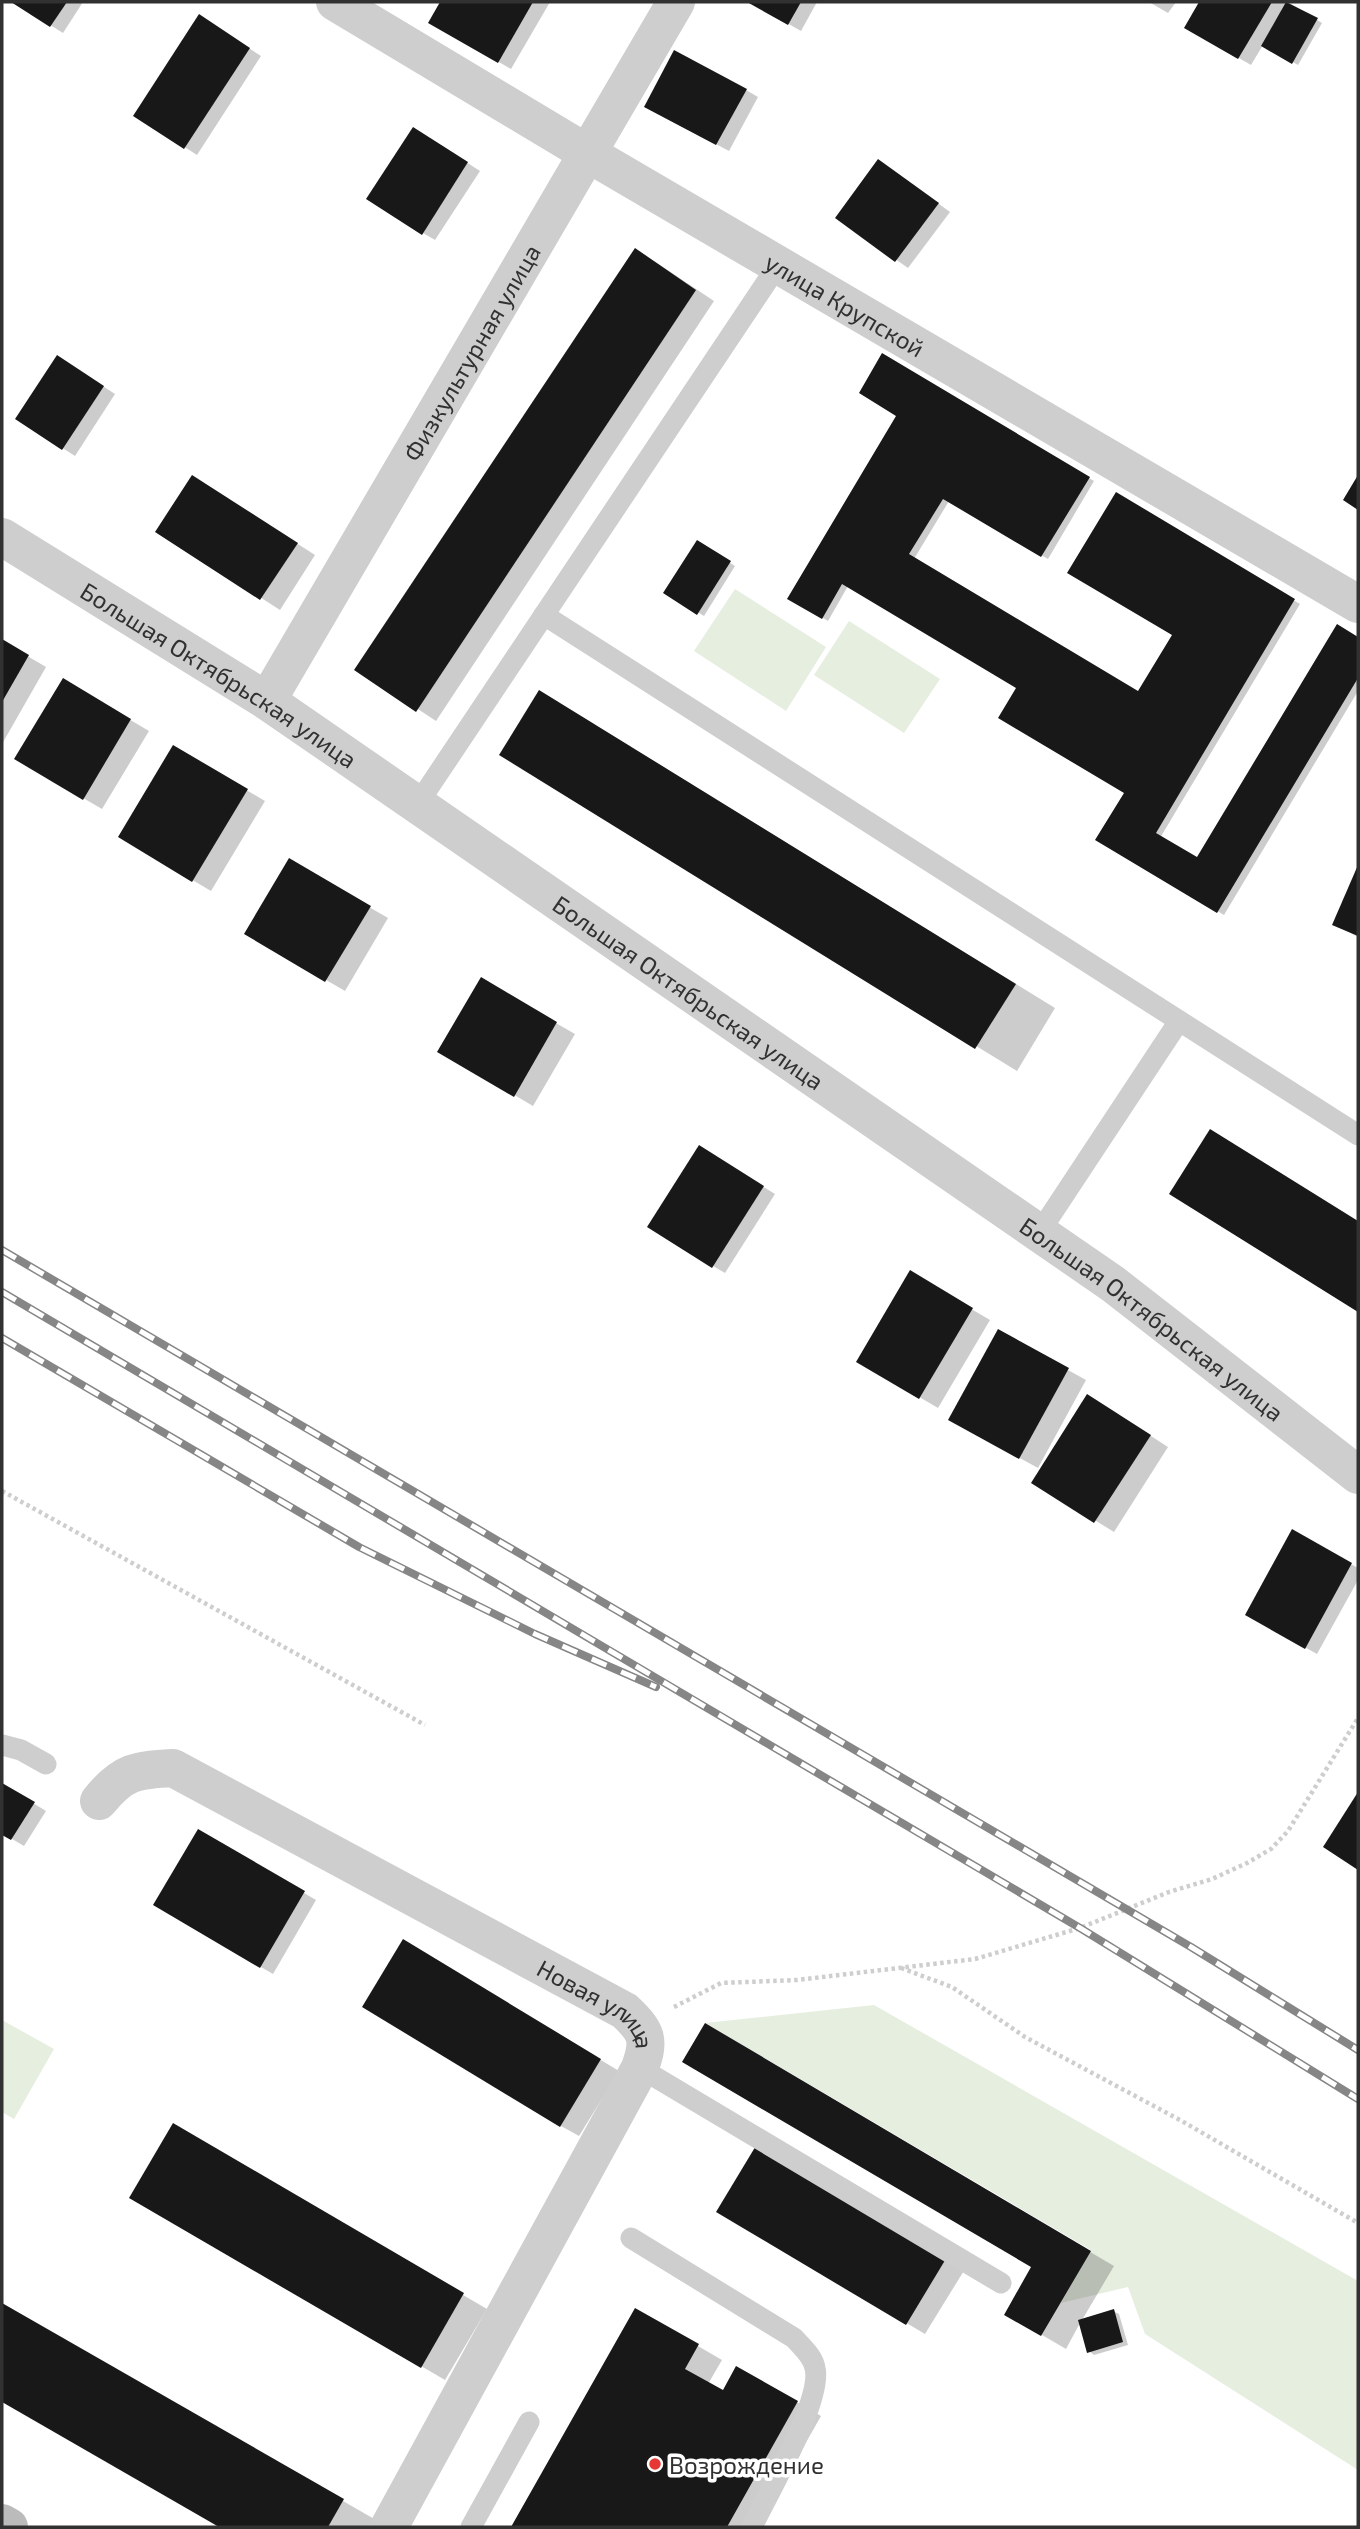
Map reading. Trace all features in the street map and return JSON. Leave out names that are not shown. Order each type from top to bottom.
[{"type":"street","name":"улица Крупской","points":[[335,2],[587,153],[1358,604]]},
{"type":"street","name":"Физкультурная улица","points":[[267,701],[676,2]]},
{"type":"street","name":"Большая Октябрьская улица","points":[[2,537],[267,701],[1113,1284],[1358,1475]]},
{"type":"street","name":"Новая улица","points":[[99,1801],[115,1781],[142,1770],[173,1768],[625,2011],[639,2025],[643,2052],[388,2527]]},
{"type":"street","points":[[2,2523],[9,2527]]},
{"type":"lane","points":[[417,805],[778,265]]},
{"type":"lane","points":[[544,615],[1358,1135]]},
{"type":"lane","points":[[1039,1233],[1179,1021]]},
{"type":"lane","points":[[2,1745],[21,1750],[46,1765]]},
{"type":"lane","points":[[643,2052],[1001,2283]]},
{"type":"lane","points":[[632,2238],[794,2338],[808,2353],[816,2369],[808,2411],[751,2527]]},
{"type":"lane","points":[[471,2527],[529,2423]]},
{"type":"path","points":[[2,1491],[425,1725]]},
{"type":"path","points":[[643,2052],[666,2013],[691,1996],[721,1983],[797,1980],[975,1959],[1080,1928],[1123,1909],[1212,1879],[1247,1864],[1271,1849],[1288,1831],[1358,1718]]},
{"type":"path","points":[[899,1967],[953,1987],[1025,2036],[1180,2120],[1358,2223]]},
{"type":"shaded area","points":[[735,589],[826,647],[786,711],[694,651]]},
{"type":"shaded area","points":[[849,621],[940,679],[904,733],[814,675]]},
{"type":"shaded area","points":[[874,2005],[1358,2281],[1358,2470],[1145,2334],[1128,2287],[1061,2303],[1091,2250],[705,2023]]},
{"type":"shaded area","points":[[2,2020],[54,2049],[14,2119],[2,2112]]},
{"type":"building","points":[[11,2],[67,2],[50,27]]},
{"type":"building","points":[[440,2],[533,2],[498,63],[428,23]]},
{"type":"building","points":[[747,2],[801,2],[788,25]]},
{"type":"building","points":[[1199,2],[1272,2],[1238,59],[1184,28]]},
{"type":"building","points":[[1286,2],[1318,18],[1292,64],[1261,46]]},
{"type":"building","points":[[199,14],[250,48],[184,149],[133,116]]},
{"type":"building","points":[[674,50],[747,89],[716,145],[644,107]]},
{"type":"building","points":[[413,127],[468,162],[422,235],[366,199]]},
{"type":"building","points":[[878,159],[939,203],[895,262],[835,218]]},
{"type":"building","points":[[635,248],[696,290],[416,712],[354,670]]},
{"type":"building","points":[[882,353],[1090,477],[1041,557],[943,499],[909,554],[1138,691],[1172,635],[1067,573],[1116,492],[1295,599],[1156,833],[1197,857],[1337,624],[1358,637],[1358,678],[1217,913],[1095,840],[1124,793],[998,718],[1016,688],[842,584],[822,619],[787,599],[896,416],[859,393]]},
{"type":"building","points":[[57,355],[104,386],[62,450],[15,419]]},
{"type":"building","points":[[192,475],[298,543],[260,600],[155,532]]},
{"type":"building","points":[[1358,475],[1358,510],[1343,500]]},
{"type":"building","points":[[697,540],[731,561],[697,615],[663,593]]},
{"type":"building","points":[[2,639],[29,655],[2,702]]},
{"type":"building","points":[[63,678],[131,719],[83,800],[14,759]]},
{"type":"building","points":[[539,690],[1016,984],[975,1049],[499,755]]},
{"type":"building","points":[[173,745],[248,789],[192,882],[118,837]]},
{"type":"building","points":[[289,858],[371,906],[325,982],[244,934]]},
{"type":"building","points":[[1358,865],[1358,936],[1332,925]]},
{"type":"building","points":[[481,977],[557,1022],[514,1097],[437,1052]]},
{"type":"building","points":[[1210,1129],[1358,1221],[1358,1312],[1169,1194]]},
{"type":"building","points":[[699,1145],[764,1186],[712,1268],[647,1227]]},
{"type":"building","points":[[910,1270],[973,1308],[919,1399],[856,1362]]},
{"type":"building","points":[[998,1329],[1069,1368],[1019,1459],[948,1420]]},
{"type":"building","points":[[1087,1394],[1151,1435],[1094,1523],[1031,1483]]},
{"type":"building","points":[[1292,1529],[1352,1563],[1305,1649],[1245,1615]]},
{"type":"building","points":[[2,1783],[35,1802],[11,1840],[2,1835]]},
{"type":"building","points":[[1358,1792],[1358,1870],[1323,1847]]},
{"type":"building","points":[[198,1829],[305,1891],[260,1968],[153,1905]]},
{"type":"building","points":[[403,1939],[601,2059],[560,2127],[362,2007]]},
{"type":"building","points":[[705,2023],[1091,2251],[1041,2336],[1004,2315],[1031,2267],[682,2062]]},
{"type":"building","points":[[173,2123],[464,2293],[421,2368],[129,2198]]},
{"type":"building","points":[[757,2144],[947,2257],[906,2325],[716,2212]]},
{"type":"building","points":[[2,2303],[344,2499],[328,2527],[219,2527],[2,2402]]},
{"type":"building","name":"Возрождение","points":[[635,2308],[699,2344],[685,2369],[723,2390],[736,2366],[798,2401],[727,2527],[511,2527]]},
{"type":"building","points":[[1114,2309],[1123,2342],[1087,2353],[1078,2320]]},
{"type":"railway","points":[[2,1250],[1191,1947],[1358,2050]]},
{"type":"railway","points":[[2,1292],[1080,1928],[1358,2099]]},
{"type":"railway","points":[[2,1338],[359,1547],[535,1634],[656,1687]]},
{"type":"place","name":"Возрождение","points":[[655,2464]]}]
